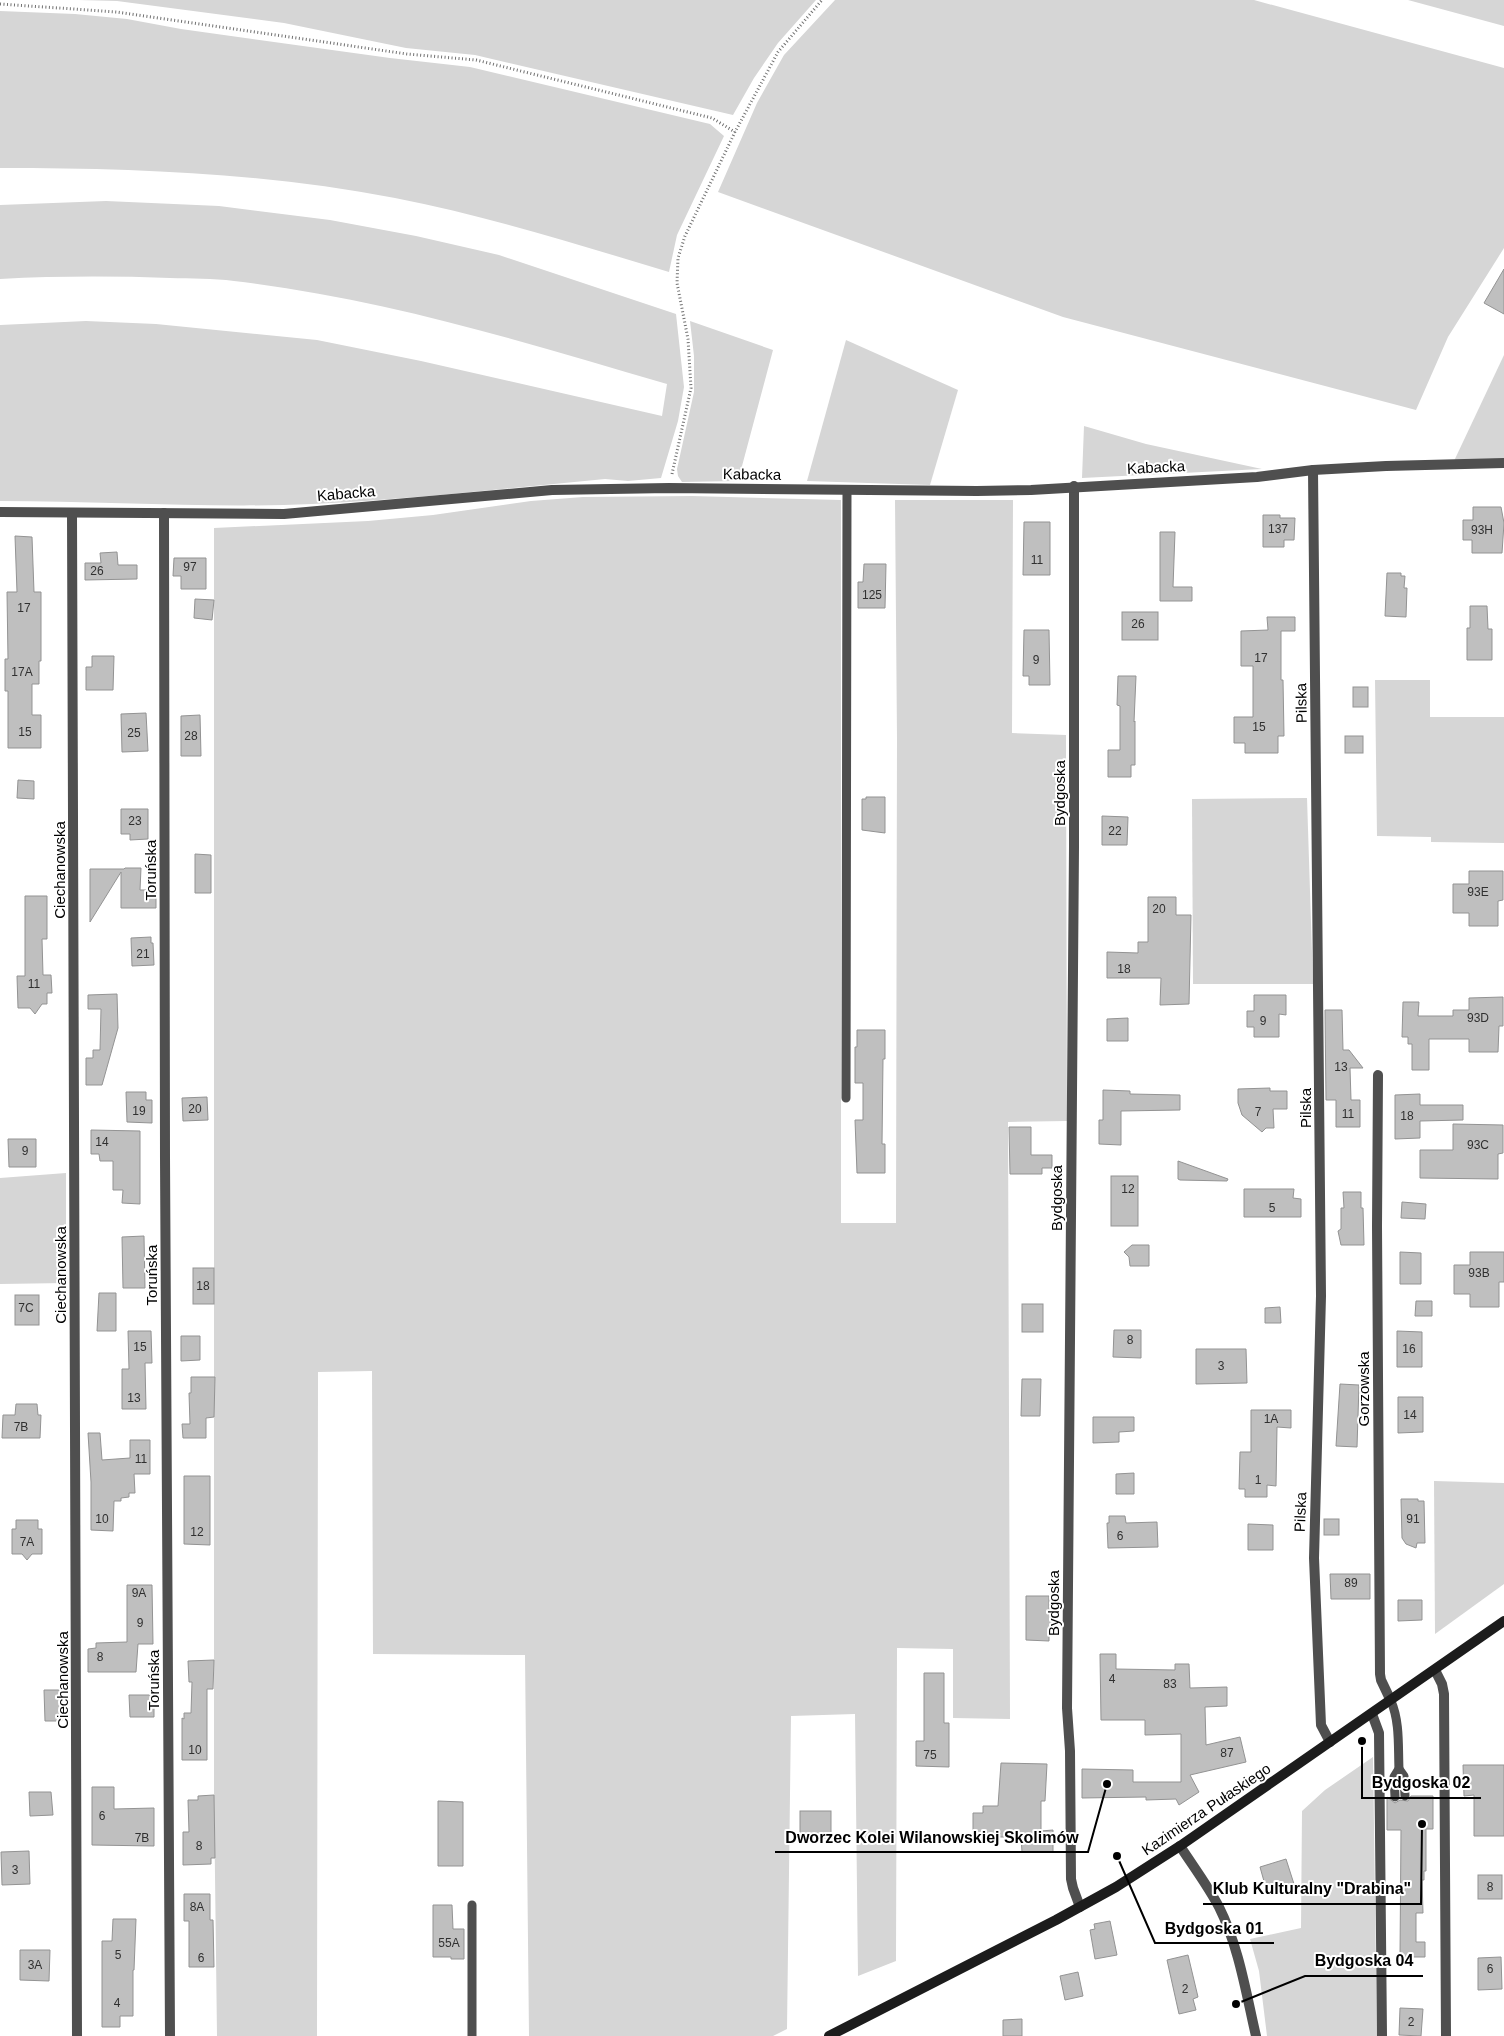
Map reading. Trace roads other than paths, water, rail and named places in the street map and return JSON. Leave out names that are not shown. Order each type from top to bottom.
[{"type":"main road","name":"Kazimierza Pułaskiego","points":[[829,2036],[1080,1908],[1180,1846],[1504,1621]]},
{"type":"street","name":"Kabacka","points":[[0,512],[284,514],[552,490],[668,488],[977,491],[1257,477],[1313,470],[1386,466],[1504,463]]},
{"type":"street","name":"Pilska","points":[[1313,470],[1322,1296],[1314,1558],[1320,1725],[1330,1742]]},
{"type":"street","name":"Bydgoska","points":[[1074,486],[1074,847],[1067,1708],[1070,1745],[1071,1878],[1080,1908]]},
{"type":"street","name":"Ciechanowska","points":[[72,513],[77,2036]]},
{"type":"street","name":"Toruńska","points":[[164,513],[165,1148],[170,2036]]},
{"type":"street","name":"Gorzowska","points":[[1378,1075],[1377,1226],[1380,1674],[1391,1701]]},
{"type":"street","points":[[1435,1670],[1442,1684],[1444,1694],[1446,2036]]},
{"type":"street","points":[[1372,1714],[1379,1733],[1382,2036]]},
{"type":"street","points":[[1180,1846],[1212,1895],[1227,1925],[1241,1971],[1256,2036]]},
{"type":"lane","points":[[846,1098],[847,490]]},
{"type":"lane","points":[[1391,1701],[1397,1722],[1399,1769],[1404,1776],[1406,1796]]},
{"type":"lane","points":[[1395,1796],[1394,1777],[1399,1769]]},
{"type":"lane","points":[[472,1905],[472,2036]]},
{"type":"place","name":"Bydgoska 02","points":[[1362,1741]]},
{"type":"place","name":"Dworzec Kolei Wilanowskiej Skolimów","points":[[1107,1784]]},
{"type":"place","name":"Klub Kulturalny \"Drabina\"","points":[[1422,1824]]},
{"type":"place","name":"Bydgoska 01","points":[[1117,1856]]},
{"type":"place","name":"Bydgoska 04","points":[[1236,2004]]}]
